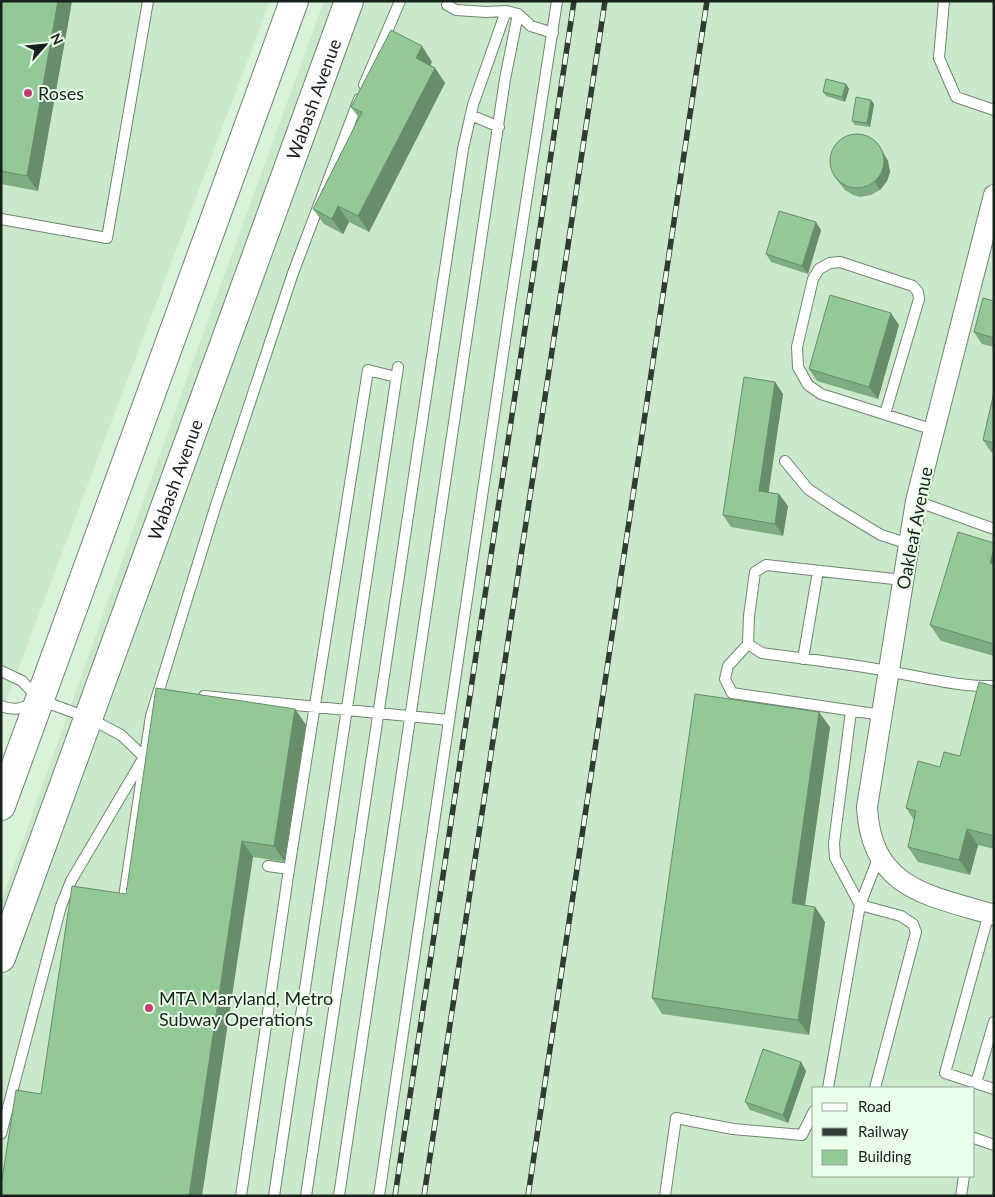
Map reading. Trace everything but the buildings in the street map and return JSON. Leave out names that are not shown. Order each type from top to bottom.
[{"type":"main road","points":[[1,806],[294,1]]},
{"type":"main road","name":"Wabash Avenue","points":[[1,958],[349,1]]},
{"type":"street","name":"Oakleaf Avenue","points":[[882,860],[875,848],[868,827],[867,807],[916,501],[994,195]]},
{"type":"street","points":[[882,860],[897,878],[912,887],[931,896],[991,914]]},
{"type":"lane","points":[[1,219],[107,238],[148,1]]},
{"type":"lane","points":[[124,897],[150,716],[162,692],[215,508],[293,273],[364,84],[400,1]]},
{"type":"lane","points":[[379,1196],[448,720],[557,1]]},
{"type":"lane","points":[[944,1],[939,58],[956,97],[994,110]]},
{"type":"lane","points":[[447,5],[456,10],[506,11],[518,14],[531,26],[552,33]]},
{"type":"lane","points":[[306,1196],[463,149],[471,115],[506,11]]},
{"type":"lane","points":[[339,1196],[499,127],[518,14]]},
{"type":"lane","points":[[471,115],[499,127]]},
{"type":"lane","points":[[885,414],[919,299],[918,292],[913,286],[840,262],[830,263],[819,269],[813,279],[797,346],[798,367],[808,386],[821,394],[934,430]]},
{"type":"lane","points":[[274,1196],[398,367]]},
{"type":"lane","points":[[241,1196],[289,869],[368,370],[396,378]]},
{"type":"lane","points":[[785,461],[808,489],[881,535],[909,544]]},
{"type":"lane","points":[[916,501],[994,529]]},
{"type":"lane","points":[[882,716],[732,693],[725,679],[728,666],[748,644],[749,616],[755,572],[766,565],[903,580]]},
{"type":"lane","points":[[803,659],[818,571]]},
{"type":"lane","points":[[748,644],[762,653],[889,671],[914,677],[979,686],[994,686]]},
{"type":"lane","points":[[1,671],[22,681],[40,700],[89,718],[121,735],[144,757]]},
{"type":"lane","points":[[190,695],[448,720]]},
{"type":"lane","points":[[1,706],[21,709],[40,700]]},
{"type":"lane","points":[[851,711],[834,844],[836,858],[860,905],[901,916],[913,924],[916,932],[875,1087]]},
{"type":"lane","points":[[1,1134],[61,906],[71,881],[144,757]]},
{"type":"lane","points":[[830,1087],[860,905],[882,860]]},
{"type":"lane","points":[[268,866],[289,869]]},
{"type":"lane","points":[[991,914],[944,1073],[994,1089]]},
{"type":"lane","points":[[976,1083],[994,1022]]},
{"type":"lane","points":[[666,1196],[676,1118],[733,1129],[802,1135],[812,1116]]},
{"type":"lane","points":[[975,1138],[994,1145]]},
{"type":"lane","points":[[962,1196],[964,1177]]},
{"type":"shaded area","points":[[1,1],[270,1],[1,715]]},
{"type":"shaded area","points":[[324,1],[994,1],[994,1196],[1,1196],[1,902],[192,364]]},
{"type":"railway","points":[[395,1196],[574,1]]},
{"type":"railway","points":[[424,1196],[605,1]]},
{"type":"railway","points":[[528,1196],[707,1]]},
{"type":"place","name":"Roses","points":[[28,93]]},
{"type":"place","name":"MTA Maryland, Metro Subway Operations","points":[[149,1008]]}]
